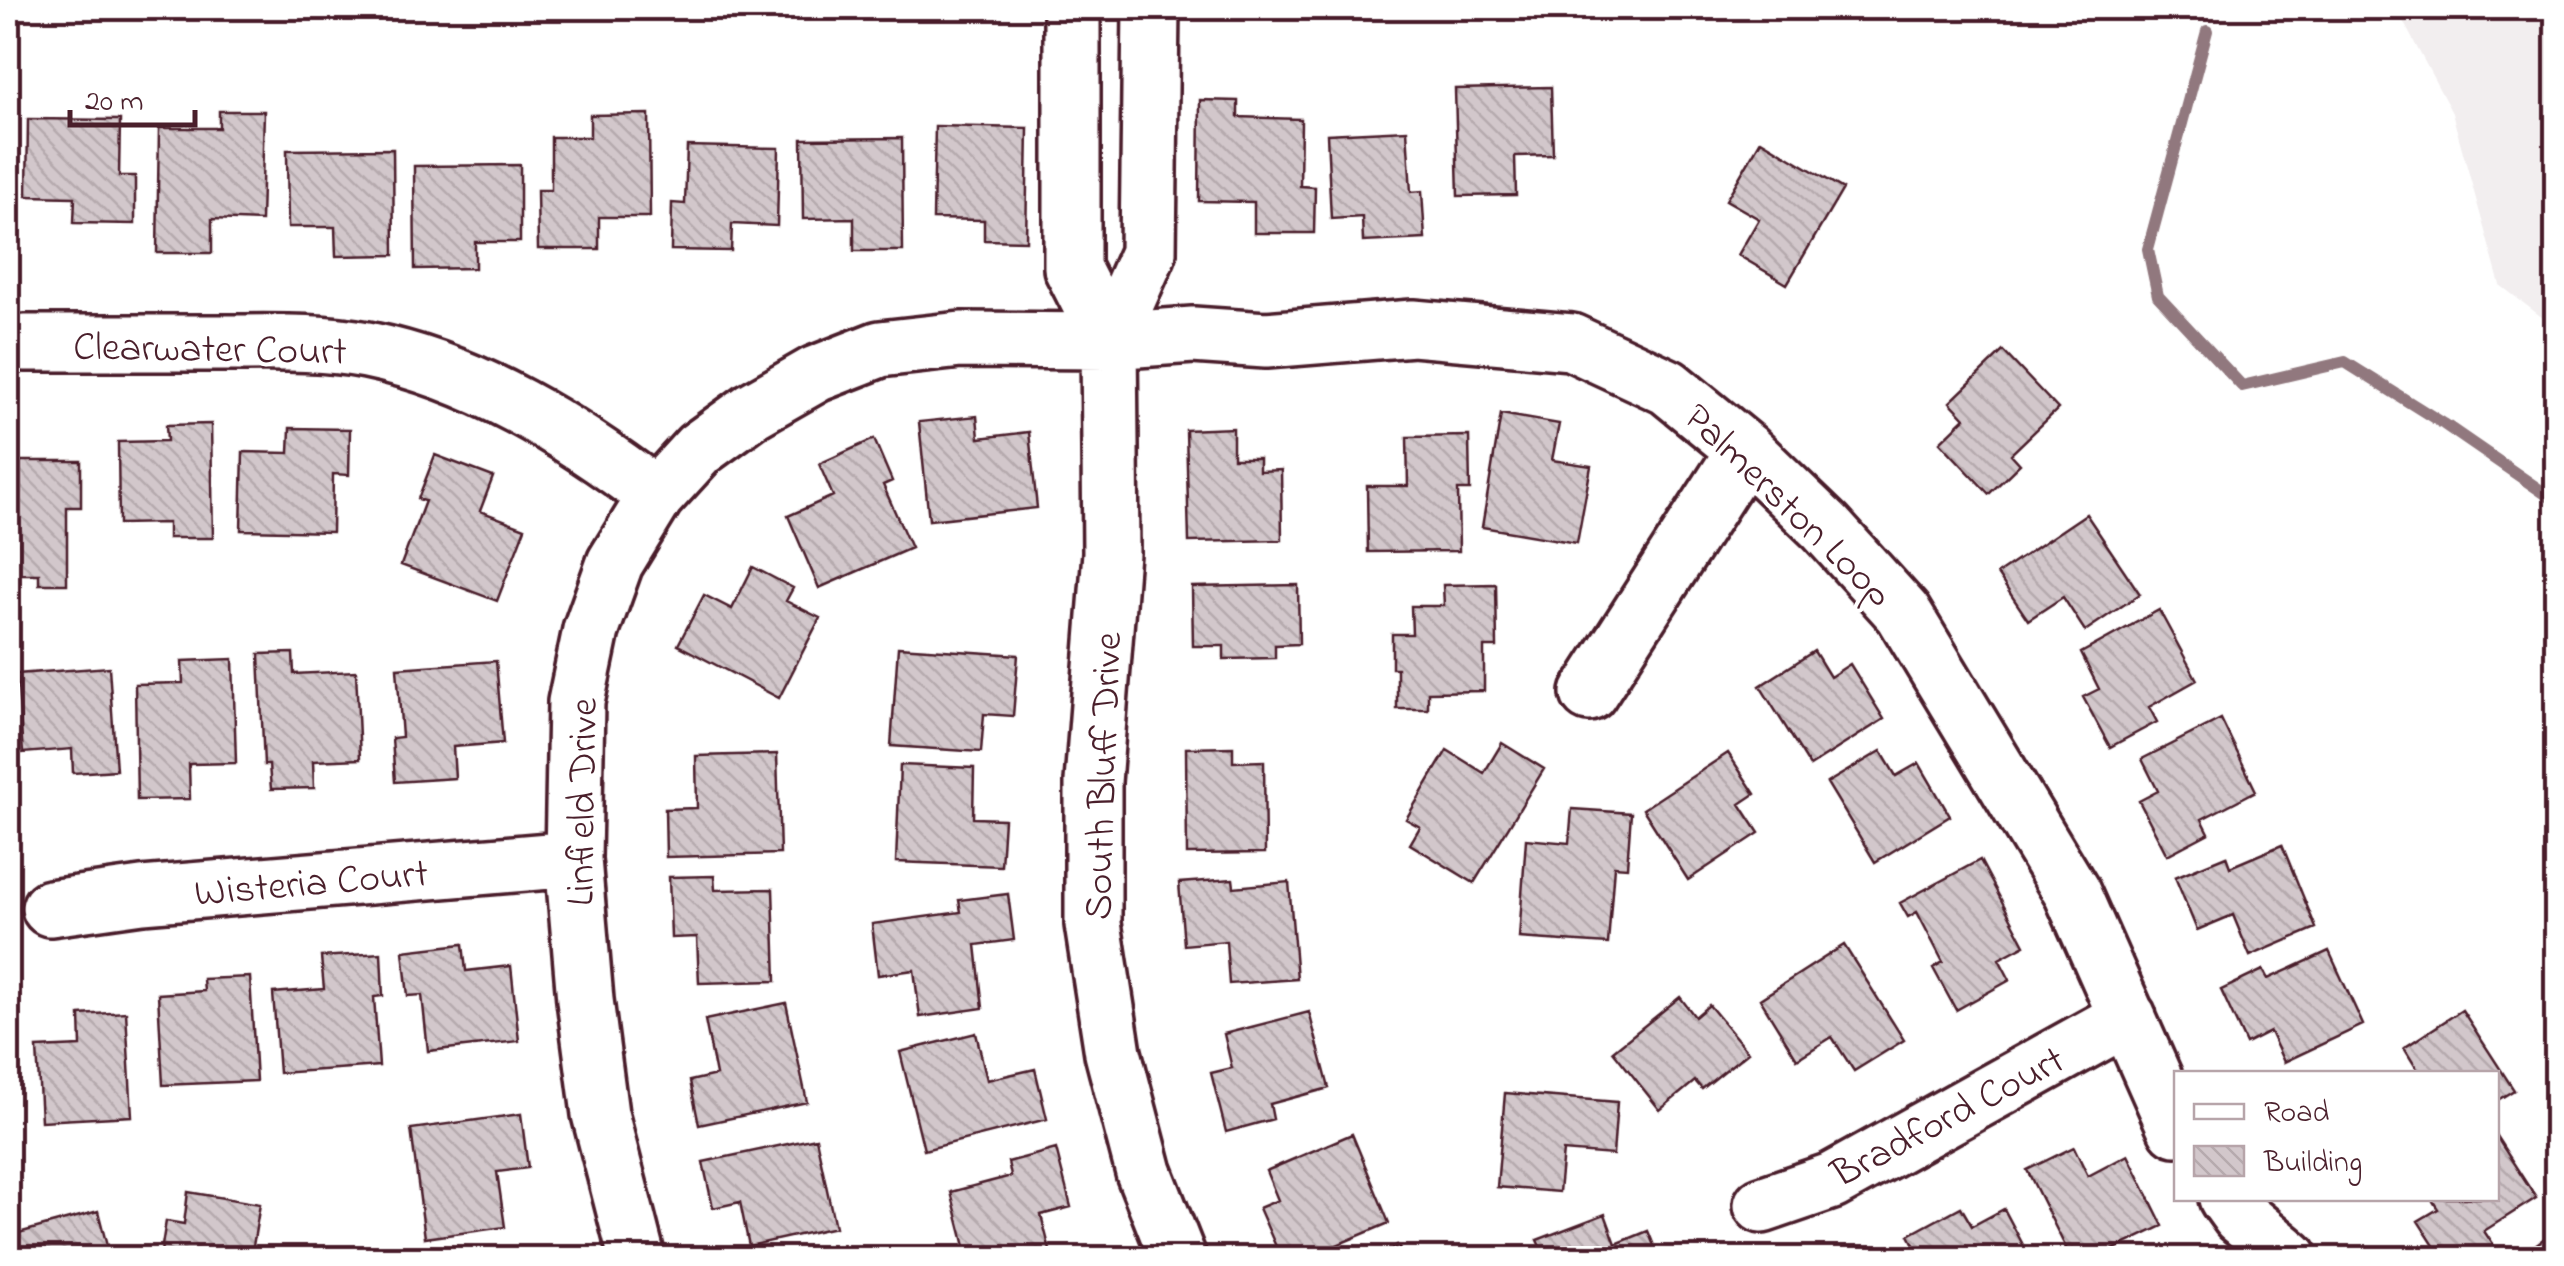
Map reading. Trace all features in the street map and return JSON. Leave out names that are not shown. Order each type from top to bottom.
[{"type":"street","name":"South Bluff Drive","points":[[1072,8],[1072,268],[1109,341]]},
{"type":"street","name":"South Bluff Drive","points":[[1151,8],[1148,253],[1109,341],[1111,553],[1093,782],[1092,924],[1113,1053],[1144,1172],[1178,1258]]},
{"type":"street","name":"Palmerston Loop","points":[[1109,341],[1194,335],[1266,340],[1413,328],[1571,342],[1668,387],[1745,450],[1826,528],[1902,613],[2072,892],[2174,1123]]},
{"type":"street","name":"Linfield Drive","points":[[637,1258],[600,1114],[584,1000],[573,858],[576,702],[591,630],[615,564],[656,496],[700,449],[753,410],[816,374],[880,350],[961,340],[1109,341]]},
{"type":"street","name":"Clearwater Court","points":[[25,344],[304,343],[366,350],[434,369],[504,396],[588,444],[656,496]]},
{"type":"street","points":[[1589,693],[1745,450]]},
{"type":"street","name":"Wisteria Court","points":[[50,908],[142,895],[573,858]]},
{"type":"street","name":"Bradford Court","points":[[1762,1205],[1832,1181],[2128,1016]]},
{"type":"street","points":[[2229,1201],[2240,1216],[2290,1258]]},
{"type":"shaded area","points":[[2396,8],[2556,8],[2556,328],[2500,285],[2452,113]]},
{"type":"building","points":[[1551,87],[1553,155],[1515,156],[1516,195],[1458,196],[1455,89]]},
{"type":"building","points":[[1200,100],[1238,101],[1238,117],[1301,119],[1300,186],[1315,187],[1314,233],[1254,233],[1254,202],[1199,201]]},
{"type":"building","points":[[219,111],[264,111],[261,221],[212,219],[212,253],[157,253],[159,128],[219,128]]},
{"type":"building","points":[[649,114],[650,217],[599,217],[599,249],[538,249],[537,190],[551,190],[551,137],[590,137],[590,115]]},
{"type":"building","points":[[28,119],[120,120],[119,176],[135,176],[135,224],[74,223],[75,197],[27,196]]},
{"type":"building","points":[[935,126],[1028,128],[1026,241],[984,240],[984,220],[933,219]]},
{"type":"building","points":[[1407,130],[1411,192],[1422,191],[1425,239],[1363,242],[1362,217],[1331,219],[1327,134]]},
{"type":"building","points":[[902,138],[903,251],[854,251],[854,218],[803,219],[802,139]]},
{"type":"building","points":[[1761,140],[1843,189],[1787,284],[1738,255],[1759,219],[1726,200]]},
{"type":"building","points":[[687,146],[779,148],[777,226],[732,224],[731,251],[671,250],[672,203],[685,204]]},
{"type":"building","points":[[393,149],[394,255],[336,256],[335,227],[288,227],[287,150]]},
{"type":"building","points":[[520,165],[520,242],[475,242],[475,268],[415,269],[414,166]]},
{"type":"building","points":[[2003,351],[2058,409],[2011,454],[2020,464],[1989,494],[1940,442],[1965,418],[1950,402]]},
{"type":"building","points":[[1501,414],[1559,424],[1552,460],[1591,466],[1577,543],[1482,527]]},
{"type":"building","points":[[977,416],[979,438],[1029,432],[1037,508],[929,520],[919,422]]},
{"type":"building","points":[[211,424],[213,538],[168,538],[168,523],[119,524],[118,442],[167,441],[166,425]]},
{"type":"building","points":[[290,428],[350,429],[349,475],[333,474],[332,532],[241,530],[243,452],[289,453]]},
{"type":"building","points":[[1233,428],[1233,458],[1259,458],[1259,471],[1281,470],[1282,540],[1189,542],[1186,430]]},
{"type":"building","points":[[1469,436],[1470,490],[1458,490],[1459,551],[1368,552],[1367,486],[1408,486],[1407,437]]},
{"type":"building","points":[[874,439],[892,481],[883,485],[911,548],[819,588],[788,516],[833,496],[819,464]]},
{"type":"building","points":[[435,455],[493,477],[480,511],[525,528],[497,601],[401,565],[425,501],[418,499]]},
{"type":"building","points":[[20,461],[81,461],[81,507],[67,507],[67,584],[39,584],[39,574],[8,574],[8,492],[20,492]]},
{"type":"building","points":[[2086,514],[2140,594],[2085,631],[2063,597],[2028,620],[1997,574]]},
{"type":"building","points":[[753,567],[793,588],[786,601],[820,618],[779,698],[678,645],[704,595],[732,609]]},
{"type":"building","points":[[1496,584],[1497,647],[1484,647],[1484,691],[1428,692],[1428,709],[1397,709],[1392,634],[1412,634],[1411,606],[1444,606],[1443,585]]},
{"type":"building","points":[[1298,585],[1299,644],[1275,645],[1275,658],[1224,659],[1224,646],[1193,646],[1192,587]]},
{"type":"building","points":[[2159,610],[2197,680],[2149,707],[2157,722],[2110,747],[2083,697],[2099,689],[2081,653]]},
{"type":"building","points":[[898,647],[1018,655],[1013,716],[984,714],[981,752],[891,746]]},
{"type":"building","points":[[1814,651],[1830,677],[1850,664],[1884,719],[1810,766],[1760,686]]},
{"type":"building","points":[[293,653],[294,674],[356,671],[360,759],[313,761],[314,788],[271,789],[269,765],[264,765],[259,654]]},
{"type":"building","points":[[233,659],[236,763],[189,764],[190,799],[137,800],[135,684],[183,683],[182,661]]},
{"type":"building","points":[[496,661],[503,743],[453,747],[455,778],[395,782],[392,738],[402,737],[397,668]]},
{"type":"building","points":[[109,667],[116,770],[73,773],[72,749],[23,753],[17,674]]},
{"type":"building","points":[[2221,719],[2256,791],[2202,819],[2209,833],[2167,855],[2139,801],[2158,791],[2142,759]]},
{"type":"building","points":[[1502,743],[1544,769],[1474,883],[1410,844],[1420,827],[1406,819],[1447,750],[1484,773]]},
{"type":"building","points":[[1233,747],[1233,762],[1264,761],[1265,853],[1187,854],[1186,748]]},
{"type":"building","points":[[1881,751],[1896,776],[1919,763],[1950,816],[1875,862],[1827,783]]},
{"type":"building","points":[[1728,753],[1755,794],[1740,804],[1759,833],[1688,880],[1643,809]]},
{"type":"building","points":[[777,754],[780,854],[666,857],[665,809],[697,808],[696,756]]},
{"type":"building","points":[[900,765],[974,768],[973,818],[1004,819],[1001,866],[896,862]]},
{"type":"building","points":[[1572,809],[1631,813],[1627,867],[1614,866],[1608,944],[1519,938],[1526,839],[1569,843]]},
{"type":"building","points":[[2282,845],[2316,928],[2250,956],[2233,915],[2197,930],[2175,877],[2226,856],[2230,867]]},
{"type":"building","points":[[1980,860],[2025,945],[1999,959],[2010,980],[1956,1010],[1933,968],[1943,962],[1917,912],[1908,917],[1900,903]]},
{"type":"building","points":[[714,876],[715,890],[773,889],[776,981],[699,983],[697,937],[671,938],[669,877]]},
{"type":"building","points":[[1233,879],[1234,887],[1289,882],[1297,979],[1229,984],[1226,941],[1184,945],[1179,883]]},
{"type":"building","points":[[1008,894],[1014,940],[976,945],[983,1008],[920,1017],[914,970],[878,975],[872,924],[961,912],[959,900]]},
{"type":"building","points":[[463,944],[466,971],[511,966],[519,1041],[428,1051],[422,995],[408,996],[403,951]]},
{"type":"building","points":[[1844,945],[1904,1040],[1854,1071],[1832,1037],[1797,1059],[1760,999]]},
{"type":"building","points":[[2329,951],[2363,1025],[2284,1062],[2270,1032],[2246,1044],[2221,990],[2263,970],[2268,979]]},
{"type":"building","points":[[381,953],[383,996],[374,997],[379,1066],[279,1073],[273,993],[324,989],[321,957]]},
{"type":"building","points":[[250,977],[256,1081],[163,1085],[158,994],[204,991],[203,979]]},
{"type":"building","points":[[1680,997],[1695,1017],[1709,1005],[1748,1052],[1702,1089],[1695,1081],[1660,1110],[1613,1051]]},
{"type":"building","points":[[786,1003],[807,1102],[699,1125],[690,1081],[716,1075],[705,1020]]},
{"type":"building","points":[[2462,1010],[2514,1090],[2499,1099],[2499,1071],[2418,1071],[2404,1048]]},
{"type":"building","points":[[126,1012],[132,1116],[41,1121],[37,1048],[81,1046],[80,1015]]},
{"type":"building","points":[[1309,1012],[1329,1088],[1270,1104],[1273,1119],[1226,1132],[1211,1073],[1232,1068],[1224,1034]]},
{"type":"building","points":[[976,1033],[987,1080],[1035,1069],[1047,1119],[924,1150],[900,1052]]},
{"type":"building","points":[[1505,1093],[1617,1102],[1613,1155],[1563,1151],[1559,1192],[1497,1187]]},
{"type":"building","points":[[521,1114],[528,1168],[497,1172],[505,1227],[425,1238],[411,1129]]},
{"type":"building","points":[[1352,1134],[1389,1223],[1306,1258],[1281,1258],[1259,1208],[1278,1200],[1266,1171]]},
{"type":"building","points":[[816,1138],[835,1227],[749,1246],[740,1202],[713,1208],[703,1162]]},
{"type":"building","points":[[2499,1141],[2536,1198],[2484,1231],[2494,1246],[2474,1258],[2442,1258],[2418,1221],[2438,1209],[2433,1201],[2499,1201]]},
{"type":"building","points":[[2074,1147],[2088,1176],[2128,1155],[2163,1226],[2096,1258],[2071,1258],[2027,1170]]},
{"type":"building","points":[[1056,1149],[1071,1207],[1041,1215],[1052,1258],[968,1258],[951,1192],[1011,1176],[1008,1162]]},
{"type":"building","points":[[188,1192],[260,1204],[251,1258],[160,1258],[166,1221],[184,1224]]},
{"type":"building","points":[[1961,1207],[1972,1226],[2004,1209],[2030,1258],[1921,1258],[1909,1235]]},
{"type":"building","points":[[98,1211],[110,1258],[13,1258],[8,1236]]},
{"type":"building","points":[[1605,1214],[1616,1244],[1648,1231],[1659,1258],[1545,1258],[1537,1240]]},
{"type":"building","points":[[2556,1230],[2556,1258],[2517,1258]]},
{"type":"building","points":[[1397,1245],[1405,1258],[1377,1258]]},
{"type":"waterway","points":[[2207,31],[2148,249],[2158,296],[2242,386],[2345,362],[2556,501]]}]
